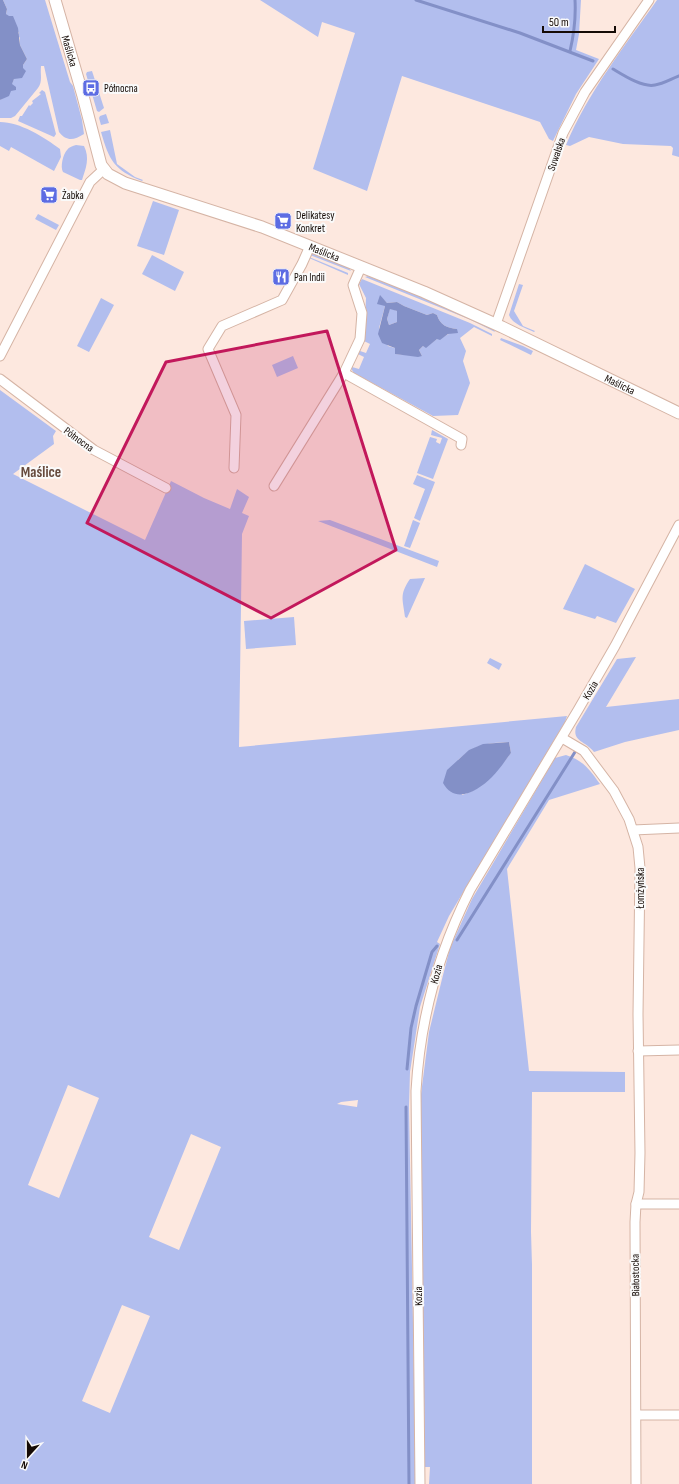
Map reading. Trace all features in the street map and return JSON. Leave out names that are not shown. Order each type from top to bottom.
[{"type":"street","name":"Maślicka","points":[[54,0],[83,96],[101,165],[113,177],[125,183],[236,218],[310,246],[451,304],[496,324],[679,413]]},
{"type":"street","name":"Suwalska","points":[[496,324],[563,133],[585,92],[649,0]]},
{"type":"street","points":[[0,356],[90,182],[104,169]]},
{"type":"street","points":[[234,468],[236,415],[208,349],[222,326],[282,300],[310,246]]},
{"type":"street","points":[[274,486],[344,373],[360,339],[362,313],[353,286],[361,267]]},
{"type":"street","points":[[344,373],[462,439],[461,445]]},
{"type":"street","name":"Północna","points":[[0,379],[91,448],[166,488]]},
{"type":"street","name":"Kozia","points":[[420,1484],[416,1121],[417,1076],[421,1038],[427,1004],[439,963],[460,909],[615,646],[679,525]]},
{"type":"street","name":"Łomżyńska","points":[[562,738],[584,751],[589,756],[614,791],[633,830],[638,847],[640,862],[638,1066]]},
{"type":"street","points":[[633,830],[679,828]]},
{"type":"street","points":[[638,1051],[679,1050]]},
{"type":"street","name":"Białostocka","points":[[636,1484],[636,1204],[640,1152],[638,1066]]},
{"type":"street","points":[[636,1204],[679,1204]]},
{"type":"street","points":[[637,1415],[679,1415]]},
{"type":"highlighted area","points":[[327,331],[396,550],[271,618],[87,523],[166,362]]},
{"type":"shaded area","points":[[0,0],[3,0],[7,9],[6,14],[13,16],[18,28],[20,45],[27,59],[23,65],[23,68],[26,71],[22,78],[14,79],[12,84],[16,87],[16,90],[11,91],[9,96],[0,100]]},
{"type":"shaded area","points":[[3,0],[45,0],[70,82],[73,86],[82,120],[84,134],[77,138],[68,139],[59,132],[44,66],[41,66],[40,85],[15,116],[11,118],[0,118],[0,100],[5,97],[14,79],[23,68],[23,65],[27,59],[20,45],[19,33],[6,14],[7,9]]},
{"type":"shaded area","points":[[260,0],[581,0],[579,34],[576,50],[599,59],[576,94],[553,141],[549,139],[540,122],[402,76],[367,191],[313,169],[355,33],[322,22],[318,37]]},
{"type":"shaded area","points":[[657,0],[679,0],[679,157],[672,155],[673,148],[671,146],[623,144],[589,137],[570,146],[566,145],[585,106],[596,88]]},
{"type":"shaded area","points":[[92,71],[104,108],[99,112],[97,111],[86,74],[87,72]]},
{"type":"shaded area","points":[[42,90],[45,92],[56,134],[54,137],[18,121],[29,105],[30,106],[33,103],[32,101],[41,94],[39,93]]},
{"type":"shaded area","points":[[106,114],[109,123],[101,125],[99,118],[100,116]]},
{"type":"shaded area","points":[[0,122],[24,127],[60,149],[61,157],[54,171],[11,147],[9,151],[0,146]]},
{"type":"shaded area","points":[[110,130],[117,164],[135,177],[143,180],[142,181],[125,173],[110,157],[101,132]]},
{"type":"shaded area","points":[[76,145],[84,146],[87,155],[86,167],[82,180],[63,172],[62,170],[64,154],[69,148]]},
{"type":"shaded area","points":[[153,201],[179,210],[164,255],[137,246]]},
{"type":"shaded area","points":[[38,214],[59,225],[56,230],[35,219]]},
{"type":"shaded area","points":[[314,253],[348,267],[351,271],[310,255]]},
{"type":"shaded area","points":[[152,255],[184,272],[175,291],[142,274]]},
{"type":"shaded area","points":[[309,258],[348,273],[348,275]]},
{"type":"shaded area","points":[[368,276],[492,327],[495,332],[471,320],[365,277]]},
{"type":"shaded area","points":[[362,279],[470,323],[492,334],[492,336],[474,327],[460,338],[466,351],[463,361],[470,383],[458,415],[433,416],[354,373],[352,367],[359,369],[364,357],[358,354],[360,351],[366,353],[370,344],[364,341],[366,298],[359,284]],"holes":[[[384,300],[387,303],[397,302],[427,315],[433,313],[437,315],[444,325],[457,329],[440,339],[437,339],[426,347],[423,346],[419,350],[422,356],[395,354],[395,348],[388,346],[379,328],[385,306]]]},
{"type":"shaded area","points":[[519,284],[523,285],[514,311],[523,326],[535,331],[534,332],[513,321],[509,315]]},
{"type":"shaded area","points":[[380,295],[387,303],[397,302],[427,315],[433,313],[437,315],[442,324],[450,328],[457,329],[458,333],[448,334],[440,340],[437,339],[426,348],[423,346],[419,350],[422,356],[418,357],[395,354],[395,348],[382,343],[378,334],[385,306],[377,304]],"holes":[[[390,309],[397,311],[397,322],[389,325],[387,319]]]},
{"type":"shaded area","points":[[101,298],[114,305],[89,352],[77,346]]},
{"type":"shaded area","points":[[390,308],[397,311],[397,322],[389,325],[387,319]]},
{"type":"shaded area","points":[[501,338],[533,351],[531,355],[500,340]]},
{"type":"shaded area","points":[[293,356],[298,368],[277,377],[272,365]]},
{"type":"shaded area","points":[[0,390],[56,431],[53,436],[54,444],[13,474],[145,540],[171,481],[204,498],[230,509],[237,489],[249,497],[242,513],[249,516],[242,534],[239,747],[567,716],[565,722],[449,916],[437,942],[440,944],[420,1007],[410,1072],[409,1107],[416,1484],[0,1484]],"holes":[[[509,742],[511,753],[490,778],[477,788],[462,795],[458,760],[470,751],[482,745]],[[68,1085],[99,1098],[59,1198],[28,1185]],[[358,1100],[357,1107],[337,1104],[341,1102]],[[191,1134],[221,1147],[179,1250],[149,1237]],[[122,1305],[150,1316],[110,1413],[82,1401]]]},
{"type":"shaded area","points":[[432,430],[448,439],[433,479],[417,473],[430,437],[437,439],[436,442],[440,444],[442,438],[431,435]]},
{"type":"shaded area","points":[[417,475],[435,482],[420,521],[414,518],[425,489],[413,484]]},
{"type":"shaded area","points":[[330,520],[439,561],[437,567],[318,521]]},
{"type":"shaded area","points":[[413,520],[420,523],[410,548],[404,546]]},
{"type":"shaded area","points":[[585,564],[635,589],[616,623],[597,616],[595,619],[563,609]]},
{"type":"shaded area","points":[[425,578],[407,618],[405,617],[403,601],[404,589],[410,579]]},
{"type":"shaded area","points":[[294,617],[296,645],[246,649],[244,621]]},
{"type":"shaded area","points":[[636,657],[606,707],[679,699],[679,730],[625,742],[594,752],[591,748],[578,739],[575,732],[576,727],[617,659]]},
{"type":"shaded area","points":[[490,658],[502,664],[499,670],[487,663]]},
{"type":"shaded area","points":[[509,742],[511,753],[495,774],[474,791],[467,794],[454,793],[448,790],[443,783],[447,770],[469,750],[483,744]]},
{"type":"shaded area","points":[[566,755],[586,766],[600,784],[549,800],[507,869],[529,1071],[625,1072],[625,1092],[532,1092],[532,1484],[429,1484],[430,1467],[425,1467],[420,1102],[429,1032],[450,948],[472,899],[555,758]]},
{"type":"waterway","points":[[416,0],[520,33],[593,61]]},
{"type":"waterway","points":[[570,51],[573,38],[575,0]]},
{"type":"waterway","points":[[613,69],[645,85],[661,84],[679,76]]},
{"type":"waterway","points":[[457,940],[575,752]]},
{"type":"waterway","points":[[407,1069],[411,1028],[416,1006],[432,952],[437,946]]},
{"type":"waterway","points":[[406,1107],[409,1484]]},
{"type":"place","name":"Północna","points":[[91,88]]},
{"type":"place","name":"Żabka","points":[[49,195]]},
{"type":"place","name":"Delikatesy Konkret","points":[[283,221]]},
{"type":"place","name":"Pan Indii","points":[[281,277]]},
{"type":"district","name":"Maślice","points":[[41,472]]}]
